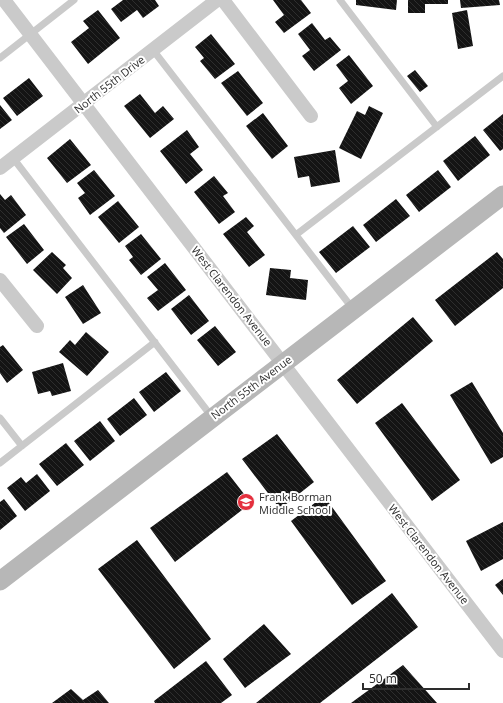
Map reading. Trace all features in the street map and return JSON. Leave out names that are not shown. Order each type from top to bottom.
[{"type":"street","name":"West Clarendon Avenue","points":[[4,0],[503,651]]},
{"type":"street","name":"North 55th Drive","points":[[0,168],[217,0]]},
{"type":"street","points":[[223,0],[311,116]]},
{"type":"street","name":"North 55th Avenue","points":[[0,581],[503,195]]},
{"type":"street","points":[[0,280],[36,326]]},
{"type":"lane","points":[[0,58],[74,0]]},
{"type":"lane","points":[[340,0],[437,127]]},
{"type":"lane","points":[[153,50],[354,309]]},
{"type":"lane","points":[[296,234],[503,76]]},
{"type":"lane","points":[[12,158],[213,417]]},
{"type":"lane","points":[[0,463],[155,342]]},
{"type":"lane","points":[[0,418],[22,446]]},
{"type":"building","points":[[123,0],[155,0],[159,6],[143,18],[137,10],[121,22],[111,9]]},
{"type":"building","points":[[273,0],[301,0],[311,13],[284,33],[275,22],[284,15]]},
{"type":"building","points":[[356,0],[397,0],[396,10],[356,5]]},
{"type":"building","points":[[408,0],[448,0],[448,4],[425,4],[425,13],[408,13]]},
{"type":"building","points":[[460,0],[499,0],[500,5],[461,8]]},
{"type":"building","points":[[98,10],[120,38],[88,64],[71,42],[89,28],[83,21]]},
{"type":"building","points":[[467,10],[473,46],[458,49],[452,13]]},
{"type":"building","points":[[312,23],[325,40],[330,37],[341,50],[314,71],[302,56],[310,50],[298,34]]},
{"type":"building","points":[[211,34],[235,64],[215,79],[200,61],[204,58],[195,47]]},
{"type":"building","points":[[349,55],[373,86],[351,104],[339,88],[348,81],[336,65]]},
{"type":"building","points":[[415,70],[428,86],[420,92],[407,76]]},
{"type":"building","points":[[238,71],[263,103],[247,116],[221,83]]},
{"type":"building","points":[[29,78],[43,96],[17,116],[3,98]]},
{"type":"building","points":[[140,94],[155,113],[163,106],[174,119],[150,138],[124,106]]},
{"type":"building","points":[[0,105],[12,120],[0,129]]},
{"type":"building","points":[[369,106],[383,113],[361,159],[339,148],[357,111],[365,115]]},
{"type":"building","points":[[263,113],[288,146],[272,159],[246,126]]},
{"type":"building","points":[[503,114],[503,149],[500,151],[483,130]]},
{"type":"building","points":[[187,130],[199,147],[190,154],[203,170],[186,184],[160,151]]},
{"type":"building","points":[[475,136],[490,155],[458,181],[443,161]]},
{"type":"building","points":[[70,139],[91,165],[67,183],[47,158]]},
{"type":"building","points":[[335,150],[340,182],[311,187],[309,176],[298,178],[294,157]]},
{"type":"building","points":[[94,170],[115,196],[90,215],[78,198],[85,193],[77,183]]},
{"type":"building","points":[[438,170],[451,187],[419,212],[406,195]]},
{"type":"building","points":[[214,176],[228,193],[223,196],[235,212],[219,224],[194,192]]},
{"type":"building","points":[[0,194],[5,200],[11,195],[26,215],[4,233],[0,228]]},
{"type":"building","points":[[396,199],[410,216],[376,242],[363,225]]},
{"type":"building","points":[[118,201],[139,227],[119,243],[98,217]]},
{"type":"building","points":[[246,217],[254,226],[247,232],[265,255],[249,267],[223,234]]},
{"type":"building","points":[[24,224],[44,250],[27,264],[6,237]]},
{"type":"building","points":[[353,226],[370,247],[336,273],[319,252]]},
{"type":"building","points":[[141,234],[161,259],[141,275],[129,260],[133,257],[125,246]]},
{"type":"building","points":[[52,252],[66,265],[63,268],[72,278],[57,294],[33,270]]},
{"type":"building","points":[[497,252],[503,259],[503,288],[455,326],[435,300]]},
{"type":"building","points":[[165,263],[186,290],[158,311],[147,298],[158,290],[147,277]]},
{"type":"building","points":[[270,268],[291,270],[290,278],[308,280],[306,300],[266,295]]},
{"type":"building","points":[[83,285],[101,313],[83,324],[65,297]]},
{"type":"building","points":[[189,295],[209,321],[191,335],[171,309]]},
{"type":"building","points":[[413,317],[433,341],[357,404],[337,380]]},
{"type":"building","points":[[215,326],[236,352],[218,366],[197,340]]},
{"type":"building","points":[[86,332],[109,352],[87,376],[59,352],[70,340],[75,345]]},
{"type":"building","points":[[3,345],[23,370],[7,383],[0,373],[0,347]]},
{"type":"building","points":[[63,363],[71,391],[52,396],[50,391],[38,394],[32,372]]},
{"type":"building","points":[[166,372],[181,391],[154,412],[139,392]]},
{"type":"building","points":[[472,382],[503,433],[503,457],[491,464],[450,395]]},
{"type":"building","points":[[134,398],[147,415],[120,436],[107,419]]},
{"type":"building","points":[[402,403],[460,480],[432,501],[375,423]]},
{"type":"building","points":[[100,421],[115,441],[90,461],[74,441]]},
{"type":"building","points":[[277,434],[314,482],[280,509],[242,459]]},
{"type":"building","points":[[66,443],[84,465],[57,486],[39,464]]},
{"type":"building","points":[[227,472],[251,503],[175,562],[150,528]]},
{"type":"building","points":[[37,474],[50,491],[25,511],[7,488],[21,477],[26,483]]},
{"type":"building","points":[[324,496],[386,581],[352,605],[291,521]]},
{"type":"building","points":[[4,499],[17,516],[0,530],[0,502]]},
{"type":"building","points":[[503,522],[503,559],[481,571],[466,541]]},
{"type":"building","points":[[137,540],[211,639],[174,669],[98,569]]},
{"type":"building","points":[[503,579],[503,595],[495,585]]},
{"type":"building","points":[[392,593],[418,627],[320,703],[256,703]]},
{"type":"building","points":[[264,624],[291,654],[245,688],[223,659]]},
{"type":"building","points":[[206,661],[232,695],[221,703],[155,703],[154,701]]},
{"type":"building","points":[[403,665],[437,703],[351,703]]},
{"type":"building","points":[[71,689],[83,700],[98,690],[109,703],[52,703]]},
{"type":"place","name":"Frank Borman Middle School","points":[[246,502]]}]
